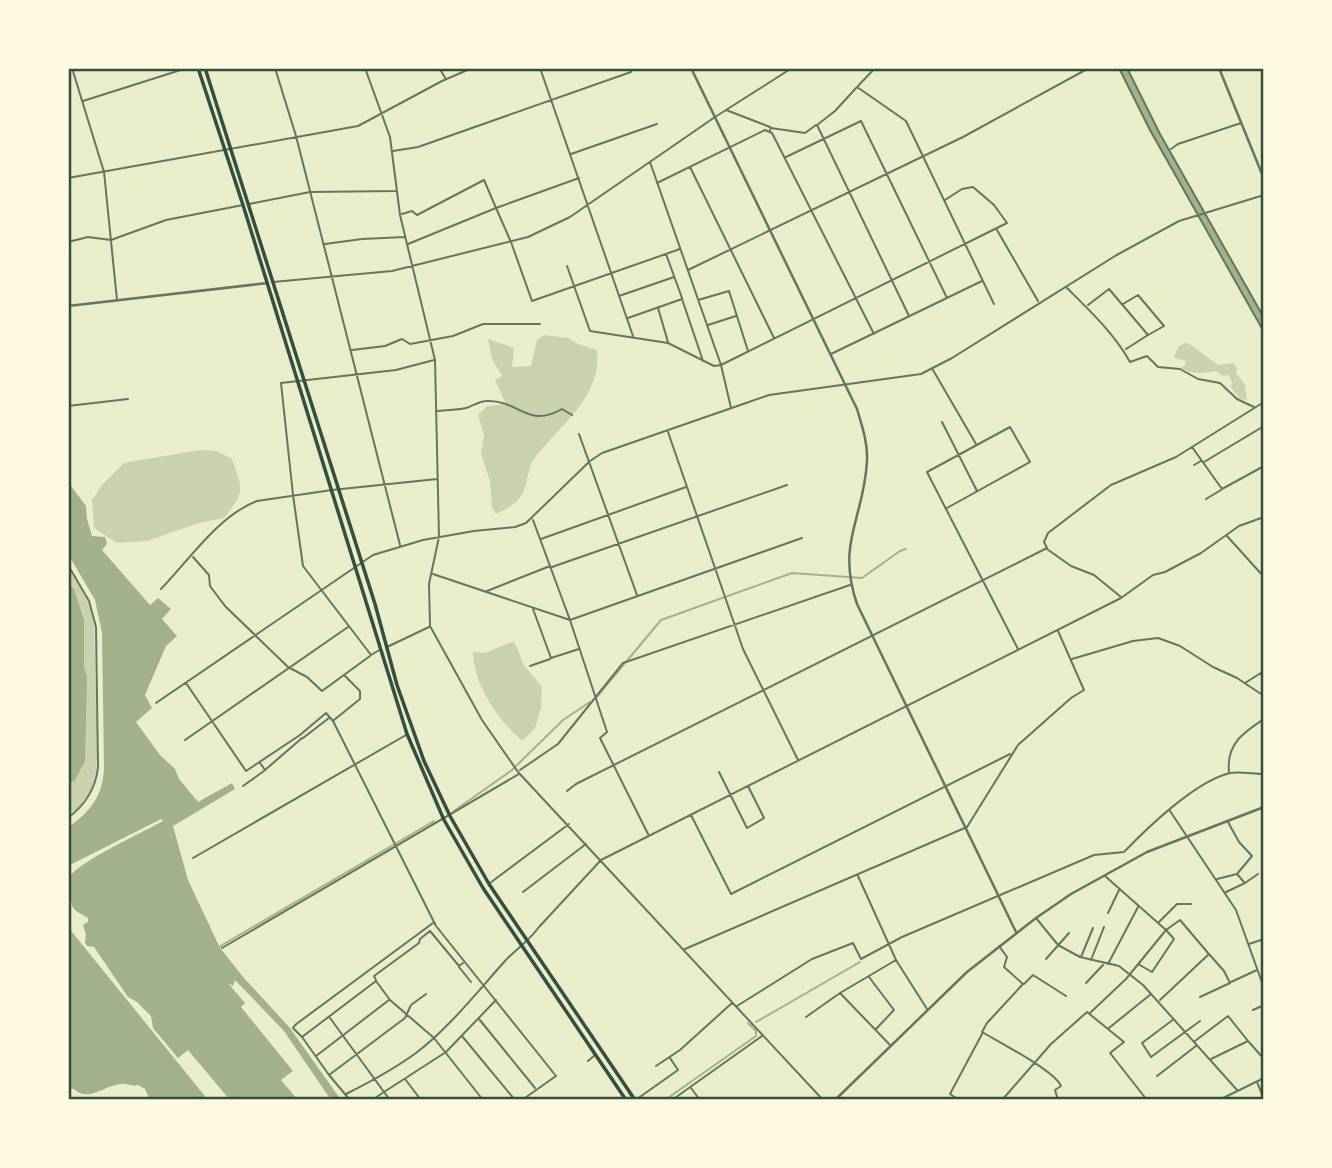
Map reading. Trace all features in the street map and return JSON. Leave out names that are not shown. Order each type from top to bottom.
[{"type":"main road","points":[[198,68],[338,490],[407,734],[444,820],[483,888],[626,1100]]},
{"type":"main road","points":[[205,68],[273,282],[332,490],[424,761],[450,816],[489,884],[635,1100]]},
{"type":"street","points":[[72,68],[104,172],[117,300]]},
{"type":"street","points":[[82,101],[187,68]]},
{"type":"street","points":[[275,68],[296,136],[400,546]]},
{"type":"street","points":[[365,68],[383,114],[392,151],[400,215],[435,360],[439,537],[429,584],[430,626],[482,720],[519,773],[822,1100]]},
{"type":"street","points":[[439,68],[446,79]]},
{"type":"street","points":[[68,178],[358,126],[472,68]]},
{"type":"street","points":[[540,68],[634,337]]},
{"type":"street","points":[[392,151],[418,148],[631,72],[632,68]]},
{"type":"street","points":[[691,68],[831,355],[864,431],[867,452],[865,481],[848,550],[851,585],[1016,932]]},
{"type":"street","points":[[68,306],[392,271],[511,242],[550,228],[726,109],[792,68]]},
{"type":"street","points":[[657,183],[765,131],[805,132],[835,111],[875,68]]},
{"type":"street","points":[[688,270],[923,156],[1089,68]]},
{"type":"street","points":[[1119,68],[1150,130],[1264,332]]},
{"type":"street","points":[[1127,68],[1264,318]]},
{"type":"street","points":[[1219,68],[1264,179]]},
{"type":"street","points":[[857,87],[902,117],[994,304]]},
{"type":"street","points":[[726,109],[772,133],[874,334]]},
{"type":"street","points":[[785,158],[861,121],[947,298]]},
{"type":"street","points":[[1170,149],[1242,123]]},
{"type":"street","points":[[570,155],[657,124]]},
{"type":"street","points":[[817,125],[909,316]]},
{"type":"street","points":[[650,161],[721,365],[731,408]]},
{"type":"street","points":[[690,167],[774,339]]},
{"type":"street","points":[[407,245],[496,208],[579,178]]},
{"type":"street","points":[[400,215],[412,211],[417,215],[484,180],[511,242],[532,301],[680,249]]},
{"type":"street","points":[[567,266],[590,331],[668,343],[714,366],[721,365],[893,282],[1007,223],[994,205],[973,187],[962,189],[945,200]]},
{"type":"street","points":[[68,242],[88,237],[111,240],[166,220],[310,192],[397,191]]},
{"type":"street","points":[[156,703],[373,555],[439,537],[515,527],[532,519],[590,461],[602,453],[769,395],[922,374],[1179,221],[1264,195]]},
{"type":"street","points":[[996,229],[1039,303]]},
{"type":"street","points":[[324,244],[405,237]]},
{"type":"street","points":[[666,254],[703,361]]},
{"type":"street","points":[[619,296],[674,276]]},
{"type":"street","points":[[831,355],[984,281]]},
{"type":"street","points":[[1065,287],[1087,306],[1124,350],[1130,362],[1147,356],[1158,367],[1180,369],[1198,379],[1220,383],[1237,399],[1255,408]]},
{"type":"street","points":[[1087,306],[1109,289],[1148,335]]},
{"type":"street","points":[[698,300],[729,291],[748,352]]},
{"type":"street","points":[[1122,304],[1138,295],[1164,326],[1124,350]]},
{"type":"street","points":[[627,318],[682,299]]},
{"type":"street","points":[[658,308],[668,343]]},
{"type":"street","points":[[707,326],[737,315]]},
{"type":"street","points":[[350,351],[385,346],[402,339],[410,344],[453,336],[484,324],[540,324]]},
{"type":"street","points":[[371,655],[303,566],[281,383],[396,370],[435,360]]},
{"type":"street","points":[[932,369],[976,445]]},
{"type":"street","points":[[68,405],[128,399]]},
{"type":"street","points":[[436,411],[459,409],[487,401],[536,417],[544,417],[562,409],[572,415]]},
{"type":"street","points":[[1121,598],[1094,575],[1071,566],[1047,548],[1044,542],[1048,533],[1111,485],[1176,457],[1264,402]]},
{"type":"street","points":[[942,422],[977,492]]},
{"type":"street","points":[[1194,465],[1264,426]]},
{"type":"street","points":[[947,508],[1030,462],[1010,427],[927,472],[1018,650]]},
{"type":"street","points":[[667,431],[743,649],[798,760]]},
{"type":"street","points":[[579,434],[637,596]]},
{"type":"street","points":[[1192,447],[1222,489]]},
{"type":"street","points":[[1206,499],[1264,466]]},
{"type":"street","points":[[161,589],[214,530],[234,512],[257,501],[438,479]]},
{"type":"street","points":[[486,592],[787,485]]},
{"type":"street","points":[[541,539],[687,487]]},
{"type":"street","points":[[346,1094],[416,1053],[433,1038],[601,860],[1121,598],[1153,575],[1165,572],[1201,553],[1239,526],[1264,517]]},
{"type":"street","points":[[532,519],[570,620],[607,732],[600,738],[648,835]]},
{"type":"street","points":[[1226,536],[1264,577]]},
{"type":"street","points":[[433,574],[570,620],[802,538]]},
{"type":"street","points":[[568,791],[1047,548]]},
{"type":"street","points":[[193,556],[209,575],[211,586],[225,606],[288,667],[307,677],[322,691],[371,655],[430,626]]},
{"type":"street","points":[[68,565],[89,601],[96,627],[98,767],[89,796],[68,818]]},
{"type":"street","points":[[222,948],[444,820],[519,773],[558,744],[623,663],[851,585]]},
{"type":"street","points":[[533,608],[551,659]]},
{"type":"street","points":[[185,740],[349,626]]},
{"type":"street","points":[[684,950],[967,827],[1012,753],[1027,736],[1084,690],[1057,630]]},
{"type":"street","points":[[1071,659],[1133,640],[1152,638],[1180,646],[1264,696]]},
{"type":"street","points":[[530,666],[579,648]]},
{"type":"street","points":[[1245,683],[1262,672],[1264,681]]},
{"type":"street","points":[[333,721],[360,699],[360,691],[344,676]]},
{"type":"street","points":[[186,683],[246,771],[330,717]]},
{"type":"street","points":[[243,786],[265,770],[326,713],[330,717],[434,922],[556,1076],[522,1100]]},
{"type":"street","points":[[1229,773],[1230,751],[1234,743],[1264,719]]},
{"type":"street","points":[[193,858],[407,734]]},
{"type":"street","points":[[691,814],[731,894],[1012,753]]},
{"type":"street","points":[[260,763],[265,770]]},
{"type":"street","points":[[719,772],[747,828],[764,818],[747,785]]},
{"type":"street","points":[[737,1006],[813,960],[853,943],[861,960],[888,945],[1094,855],[1124,852],[1150,824],[1208,784],[1229,773],[1264,774]]},
{"type":"street","points":[[835,1100],[928,1010],[999,946],[1036,918],[1104,875],[1147,852],[1264,807]]},
{"type":"street","points":[[1169,810],[1236,910],[1264,988]]},
{"type":"street","points":[[1217,879],[1237,874],[1252,856],[1239,842],[1227,820]]},
{"type":"street","points":[[489,884],[569,824]]},
{"type":"street","points":[[523,892],[586,844]]},
{"type":"street","points":[[1237,874],[1245,883]]},
{"type":"street","points":[[1225,892],[1258,874]]},
{"type":"street","points":[[1104,875],[1174,939],[1152,972],[1138,964]]},
{"type":"street","points":[[857,876],[888,945],[928,1010]]},
{"type":"street","points":[[1108,913],[1119,890]]},
{"type":"street","points":[[1158,923],[1177,904],[1191,904]]},
{"type":"street","points":[[1086,983],[1105,965],[1138,906]]},
{"type":"street","points":[[1036,918],[1058,945],[1091,961],[1119,966],[1152,993],[1237,1090]]},
{"type":"street","points":[[1002,1100],[1051,1044],[1087,1012],[1090,1013],[1129,974],[1166,930],[1180,920],[1224,971],[1230,983]]},
{"type":"street","points":[[350,1100],[293,1028],[434,922]]},
{"type":"street","points":[[1091,961],[1104,926]]},
{"type":"street","points":[[1080,957],[1093,928]]},
{"type":"street","points":[[471,982],[430,931],[419,943],[374,976],[390,1000],[446,1052],[483,1100]]},
{"type":"street","points":[[1046,959],[1069,933]]},
{"type":"street","points":[[1249,944],[1264,939]]},
{"type":"street","points":[[999,946],[1007,957],[1004,967],[1023,984]]},
{"type":"street","points":[[1159,1001],[1209,954]]},
{"type":"street","points":[[806,1017],[839,993],[897,960]]},
{"type":"street","points":[[458,966],[464,962]]},
{"type":"street","points":[[1199,997],[1264,971]]},
{"type":"street","points":[[959,1100],[950,1094],[982,1032],[1023,984],[1033,975],[1066,996]]},
{"type":"street","points":[[868,976],[894,1010],[875,1029]]},
{"type":"street","points":[[302,1037],[376,981]]},
{"type":"street","points":[[839,993],[890,1046]]},
{"type":"street","points":[[1109,1028],[1152,993]]},
{"type":"street","points":[[329,1075],[408,1014],[411,1005],[426,994]]},
{"type":"street","points":[[315,1056],[390,1000]]},
{"type":"street","points":[[372,1100],[446,1052],[496,1000]]},
{"type":"street","points":[[656,1066],[733,1002]]},
{"type":"street","points":[[1253,1010],[1264,1006]]},
{"type":"street","points":[[1090,1013],[1124,1042],[1110,1053],[1147,1100]]},
{"type":"street","points":[[1194,1041],[1228,1016],[1264,1059]]},
{"type":"street","points":[[329,1017],[390,1100]]},
{"type":"street","points":[[478,1018],[536,1090]]},
{"type":"street","points":[[1174,1018],[1142,1043],[1151,1057],[1200,1021]]},
{"type":"street","points":[[982,1032],[1034,1063],[1060,1083],[1055,1090],[1057,1099]]},
{"type":"street","points":[[462,1035],[515,1100]]},
{"type":"street","points":[[671,1100],[763,1035]]},
{"type":"street","points":[[1210,1059],[1248,1041]]},
{"type":"street","points":[[1157,1076],[1197,1045]]},
{"type":"street","points":[[588,1061],[596,1054]]},
{"type":"street","points":[[635,1100],[678,1070],[669,1057]]},
{"type":"street","points":[[1219,1100],[1264,1078]]},
{"type":"street","points":[[405,1079],[421,1100]]},
{"type":"street","points":[[1256,1082],[1264,1099]]},
{"type":"street","points":[[690,1087],[700,1100]]},
{"type":"shaded area","points":[[544,335],[568,338],[597,350],[597,367],[593,382],[577,409],[533,461],[518,500],[496,514],[492,507],[490,481],[481,454],[484,435],[478,415],[487,406],[506,404],[495,380],[502,376],[492,359],[488,339],[514,348],[512,367],[531,366],[537,340]]},
{"type":"shaded area","points":[[1185,343],[1218,365],[1233,363],[1237,368],[1236,373],[1245,385],[1247,401],[1239,398],[1231,387],[1232,381],[1228,375],[1223,376],[1216,371],[1194,373],[1181,368],[1186,364],[1185,360],[1174,356],[1179,346]]},
{"type":"shaded area","points":[[200,450],[217,451],[232,459],[236,469],[240,484],[239,496],[224,518],[199,523],[147,541],[117,543],[94,528],[92,500],[102,485],[124,463]]},
{"type":"shaded area","points":[[68,482],[86,506],[92,536],[105,537],[107,544],[102,550],[150,605],[158,598],[171,609],[162,619],[177,636],[166,646],[145,695],[152,708],[136,722],[198,802],[232,783],[235,789],[173,826],[188,880],[220,948],[290,1028],[341,1100],[331,1100],[284,1031],[235,980],[233,986],[228,983],[245,1003],[241,1007],[293,1071],[281,1080],[298,1100],[230,1100],[188,1050],[178,1058],[153,1028],[151,1016],[128,997],[94,947],[85,943],[83,925],[88,922],[88,918],[73,907],[69,878],[97,856],[163,821],[161,819],[68,866],[68,827],[94,802],[101,786],[104,768],[102,633],[95,600],[68,554]]},
{"type":"shaded area","points":[[68,567],[88,602],[94,624],[97,747],[96,775],[91,790],[79,807],[68,816]]},
{"type":"shaded area","points":[[68,584],[74,589],[84,620],[84,667],[87,677],[85,761],[75,780],[68,784]]},
{"type":"shaded area","points":[[514,641],[524,665],[542,687],[541,708],[535,728],[522,741],[488,701],[474,665],[473,652],[485,653]]},
{"type":"shaded area","points":[[68,927],[208,1100],[150,1100],[145,1089],[138,1085],[115,1085],[91,1094],[68,1089]]},
{"type":"waterway","points":[[1123,68],[1153,129],[1264,324]]},
{"type":"waterway","points":[[595,699],[661,620],[792,573],[862,578],[906,549]]},
{"type":"waterway","points":[[454,811],[512,770],[563,720],[590,702]]},
{"type":"waterway","points":[[217,948],[434,821]]},
{"type":"waterway","points":[[756,1022],[860,962]]},
{"type":"waterway","points":[[665,1100],[756,1036],[756,1031],[748,1023]]}]
